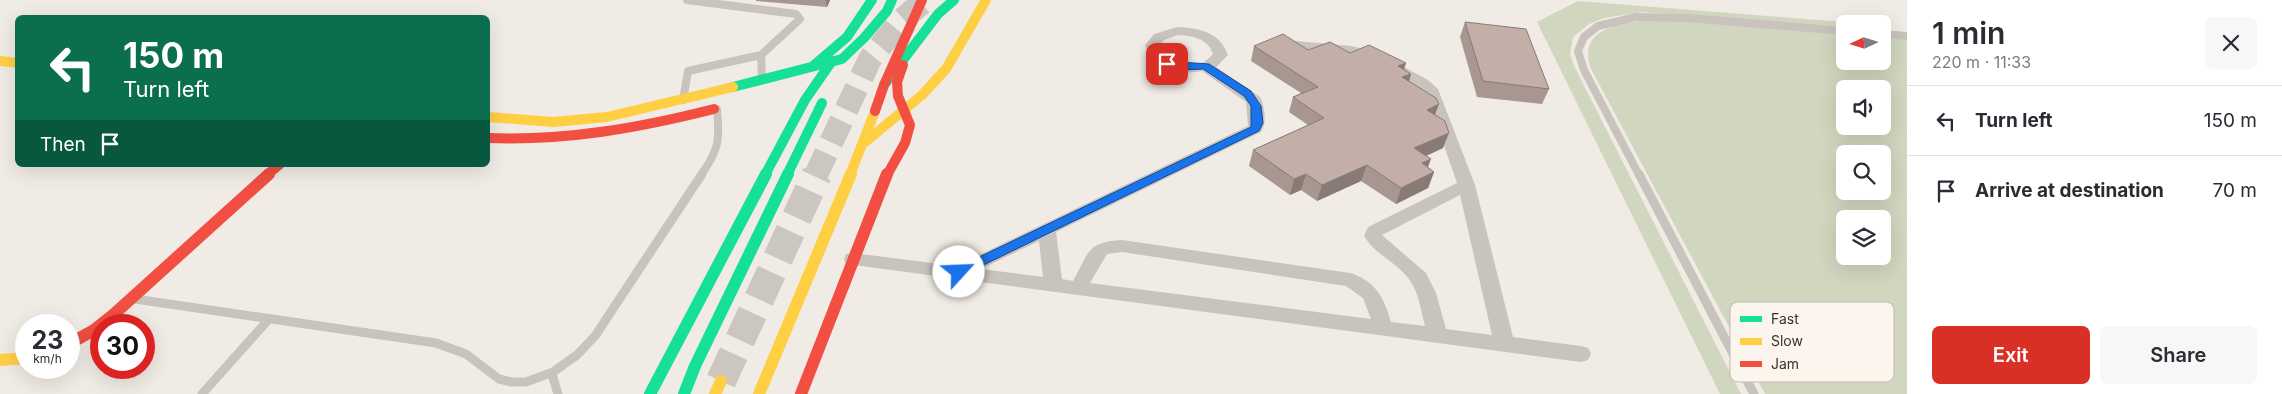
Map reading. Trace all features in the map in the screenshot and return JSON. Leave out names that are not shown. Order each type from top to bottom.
[{"type":"main road","points":[[650,394],[698,301],[817,82],[837,60],[864,38],[887,11],[892,0]]},
{"type":"main road","points":[[759,394],[864,143],[884,85],[922,0]]},
{"type":"main road","points":[[884,85],[905,60],[938,14],[954,0]]},
{"type":"main road","points":[[864,143],[922,95],[946,69],[986,0]]},
{"type":"main road","points":[[813,66],[841,48],[858,28],[870,4]]},
{"type":"main road","points":[[490,117],[527,121],[579,121],[607,117],[683,100],[837,60]]},
{"type":"main road","points":[[800,87],[835,77],[837,60]]},
{"type":"main road","points":[[801,394],[883,182],[905,144],[910,125],[898,96],[897,82],[905,60]]},
{"type":"main road","points":[[0,61],[15,63]]},
{"type":"main road","points":[[684,394],[695,366],[828,92]]},
{"type":"main road","points":[[490,138],[530,141],[585,138],[646,127],[721,108]]},
{"type":"main road","points":[[80,338],[94,330],[132,298],[277,167]]},
{"type":"main road","points":[[0,360],[15,359]]},
{"type":"main road","points":[[714,394],[721,381]]},
{"type":"street","points":[[1286,44],[1351,50],[1371,54],[1429,88],[1436,97],[1466,185],[1504,344]]},
{"type":"street","points":[[959,272],[1255,129],[1257,123],[1254,100],[1205,66]]},
{"type":"street","points":[[1437,334],[1422,281],[1407,265],[1379,245],[1373,236],[1374,231],[1466,185]]},
{"type":"street","points":[[1047,231],[1053,285]]},
{"type":"street","points":[[1078,288],[1100,250],[1106,247],[1122,246],[1350,280],[1362,285],[1374,297],[1382,328]]},
{"type":"street","points":[[853,259],[1581,354]]},
{"type":"lane","points":[[683,100],[688,71],[760,55],[800,19],[798,16],[687,0]]},
{"type":"lane","points":[[1730,348],[1584,70],[1578,50],[1584,38],[1598,26],[1636,17],[1688,18],[1836,30]]},
{"type":"lane","points":[[1891,35],[1907,36]]},
{"type":"lane","points":[[760,55],[762,80]]},
{"type":"lane","points":[[132,298],[436,343],[460,350],[500,379],[514,382],[532,381],[552,374],[582,352],[595,336],[715,155],[720,129],[721,108]]},
{"type":"lane","points":[[202,394],[269,319]]},
{"type":"lane","points":[[552,374],[558,394]]},
{"type":"lane","points":[[1748,382],[1754,394]]},
{"type":"green space","points":[[1578,1],[1836,21],[1836,27],[1642,12],[1604,18],[1589,24],[1573,37],[1570,54],[1574,66],[1730,372],[1730,382],[1735,382],[1741,394],[1720,394],[1537,22]]},
{"type":"green space","points":[[1643,21],[1681,21],[1836,33],[1836,70],[1891,70],[1891,38],[1907,39],[1907,394],[1765,394],[1759,382],[1894,382],[1894,302],[1730,302],[1730,329],[1591,69],[1588,56],[1589,46],[1594,38],[1611,27]]},
{"type":"building","points":[[1465,22],[1526,29],[1549,89],[1483,81]]},
{"type":"building","points":[[1283,34],[1308,50],[1330,42],[1350,53],[1369,45],[1406,63],[1398,66],[1411,74],[1402,77],[1436,98],[1439,104],[1427,110],[1445,121],[1449,133],[1414,148],[1431,159],[1422,163],[1434,172],[1401,188],[1367,165],[1322,185],[1306,174],[1294,179],[1253,150],[1324,118],[1293,97],[1318,87],[1254,46]]},
{"type":"tunnel","points":[[816,175],[870,59],[901,21],[925,0]]},
{"type":"tunnel","points":[[721,381],[817,174]]},
{"type":"traffic: fast","points":[[813,66],[840,45],[860,21],[872,0]]},
{"type":"traffic: fast","points":[[733,87],[842,59],[864,38],[887,11],[892,0]]},
{"type":"traffic: fast","points":[[884,85],[938,14],[954,0]]},
{"type":"traffic: fast","points":[[650,394],[805,100],[832,61]]},
{"type":"traffic: fast","points":[[684,394],[695,366],[822,103]]},
{"type":"traffic: slow","points":[[864,143],[922,95],[946,69],[986,0]]},
{"type":"traffic: slow","points":[[0,61],[15,63]]},
{"type":"traffic: slow","points":[[490,117],[553,122],[607,117],[733,87]]},
{"type":"traffic: slow","points":[[759,394],[864,143],[875,111]]},
{"type":"traffic: slow","points":[[0,360],[15,359]]},
{"type":"traffic: slow","points":[[715,394],[721,381]]},
{"type":"traffic: jam","points":[[875,111],[884,85],[922,0]]},
{"type":"traffic: jam","points":[[801,394],[883,182],[905,143],[910,125],[898,96],[897,82],[903,65]]},
{"type":"traffic: jam","points":[[490,138],[546,139],[574,137],[630,129],[714,109]]},
{"type":"traffic: jam","points":[[80,338],[94,330],[113,315],[277,167]]},
{"type":"route","points":[[959,272],[1255,129],[1257,123],[1256,106],[1254,100],[1247,94],[1205,66],[1194,68],[1167,64]]}]
